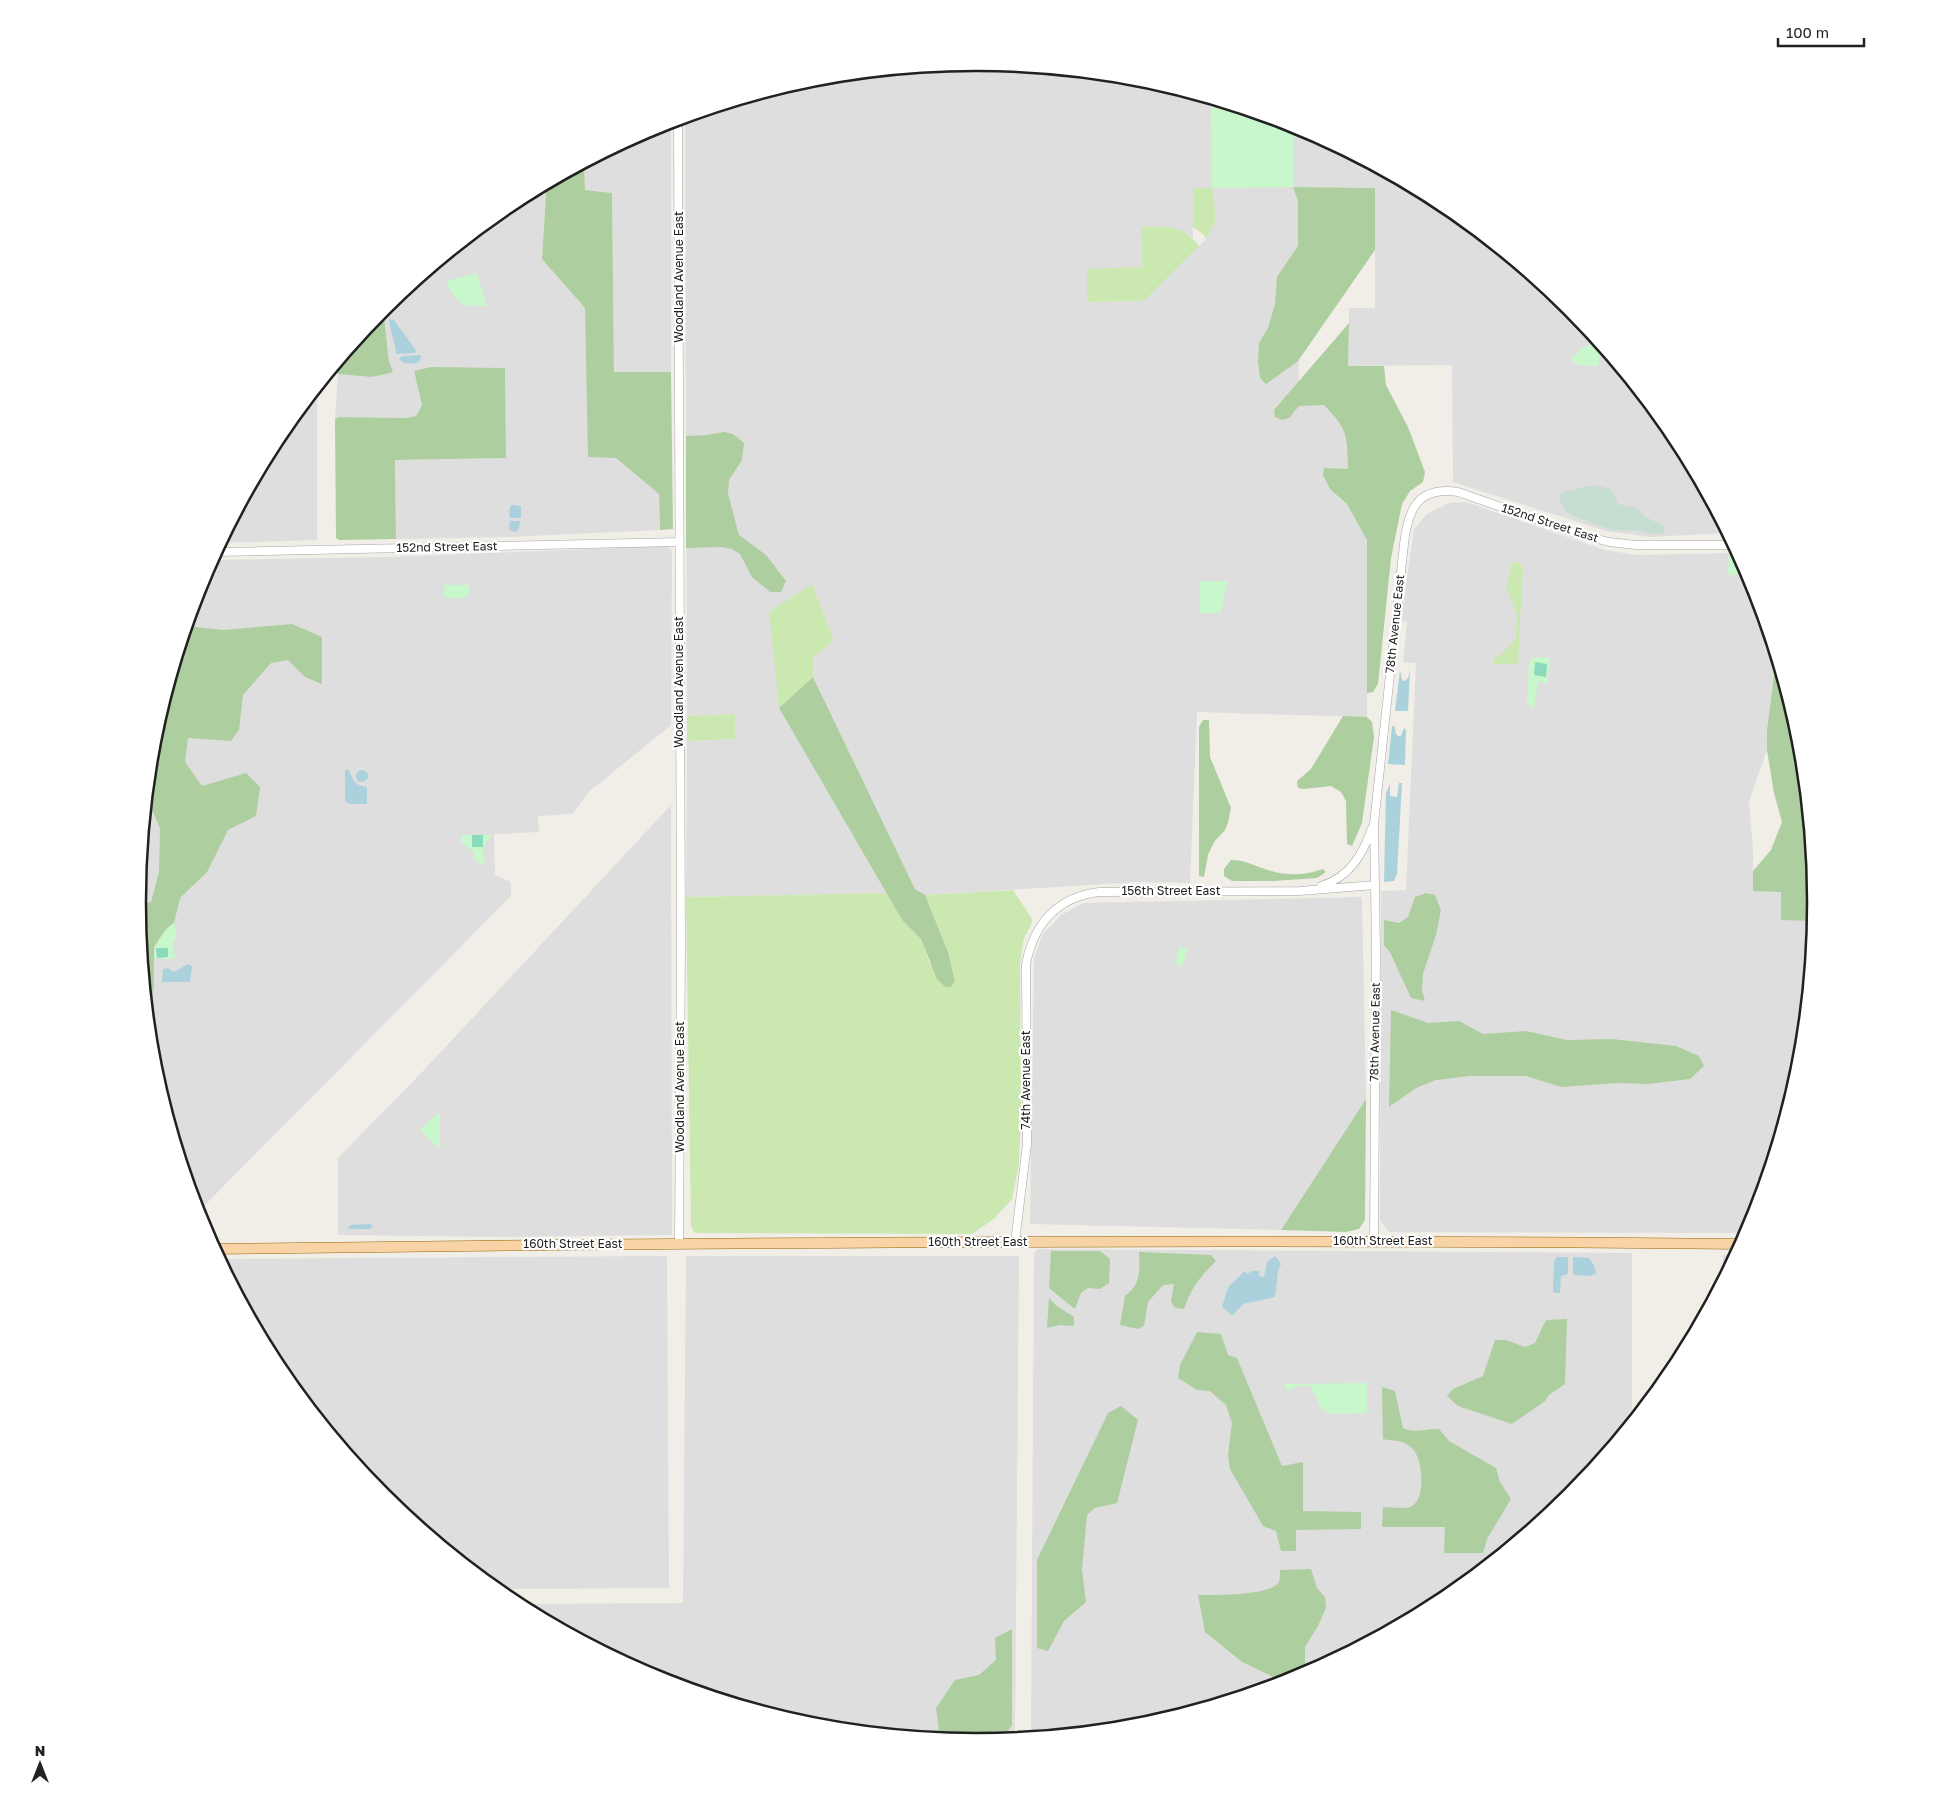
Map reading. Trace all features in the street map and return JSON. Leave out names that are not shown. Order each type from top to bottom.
[{"type":"main road","name":"160th Street East","points":[[222,1249],[1374,1240],[1733,1244]]},
{"type":"street","name":"Woodland Avenue East","points":[[678,127],[681,944],[679,1244]]},
{"type":"street","name":"152nd Street East","points":[[1404,544],[1410,514],[1417,502],[1432,493],[1446,490],[1466,495],[1578,534],[1609,542],[1636,546],[1727,545]]},
{"type":"street","name":"152nd Street East","points":[[223,552],[679,542]]},
{"type":"street","name":"78th Avenue East","points":[[1374,1240],[1374,824],[1404,544]]},
{"type":"street","name":"78th Avenue East","points":[[1307,890],[1326,885],[1348,872],[1362,852],[1374,824]]},
{"type":"street","points":[[1307,890],[1375,885]]},
{"type":"street","name":"156th Street East","points":[[1044,921],[1063,904],[1090,893],[1307,890]]},
{"type":"street","name":"74th Avenue East","points":[[1015,1242],[1026,1144],[1026,964],[1032,939],[1044,921]]},
{"type":"shaded area","points":[[976,71],[1031,73],[1085,78],[1139,87],[1244,115],[1294,134],[1344,157],[1438,211],[1524,277],[1564,315],[1601,354],[1636,396],[1667,440],[1696,487],[1721,533],[1650,537],[1606,531],[1453,482],[1452,365],[1348,366],[1349,308],[1375,308],[1375,188],[1294,187],[1298,201],[1299,406],[1363,402],[1368,581],[1367,717],[1197,712],[1190,883],[1137,882],[925,895],[915,889],[813,677],[812,585],[779,708],[886,893],[686,897],[687,741],[736,739],[735,714],[687,716],[685,124],[761,100],[814,87],[868,78]],"holes":[[[1193,188],[1211,188],[1216,219],[1206,239],[1144,301],[1087,302],[1088,269],[1142,268],[1187,233],[1193,238]]]},
{"type":"shaded area","points":[[671,129],[671,372],[614,372],[612,193],[585,190],[584,170],[609,157]]},
{"type":"shaded area","points":[[546,192],[542,259],[585,308],[587,367],[616,458],[659,494],[660,530],[507,537],[396,539],[395,460],[506,458],[505,368],[414,371],[422,405],[416,416],[407,418],[339,417],[335,419],[338,374],[371,377],[392,371],[389,362],[384,320],[429,277],[471,243],[515,211]]},
{"type":"shaded area","points":[[317,396],[317,540],[227,543],[257,487],[286,440]]},
{"type":"shaded area","points":[[1466,502],[1605,550],[1637,555],[1730,553],[1744,584],[1774,672],[1767,730],[1767,750],[1749,801],[1753,850],[1753,891],[1807,892],[1807,902],[1800,1010],[1791,1064],[1779,1117],[1763,1169],[1738,1233],[1389,1232],[1380,1220],[1381,891],[1406,890],[1416,663],[1403,662],[1407,622],[1401,621],[1414,529],[1427,514],[1449,503]]},
{"type":"shaded area","points":[[666,546],[672,551],[671,725],[590,791],[572,814],[538,816],[539,832],[494,834],[495,875],[511,882],[511,896],[204,1206],[174,1117],[162,1064],[153,1010],[148,956],[146,902],[153,794],[162,740],[174,687],[190,635],[220,560],[387,557]]},
{"type":"shaded area","points":[[671,805],[672,1235],[503,1237],[338,1235],[338,1158],[424,1070]]},
{"type":"shaded area","points":[[1362,897],[1366,1099],[1281,1230],[1030,1224],[1034,959],[1042,935],[1061,915],[1084,903]]},
{"type":"shaded area","points":[[1038,1249],[1632,1253],[1634,1411],[1601,1450],[1524,1527],[1438,1593],[1344,1647],[1291,1671],[1242,1662],[1274,1678],[1244,1689],[1192,1704],[1139,1717],[1085,1726],[1031,1731],[1034,1253]]},
{"type":"shaded area","points":[[1723,1255],[1728,1255],[1723,1267]]},
{"type":"shaded area","points":[[667,1256],[669,1588],[509,1589],[471,1561],[429,1527],[389,1489],[352,1450],[317,1408],[286,1364],[257,1317],[226,1259]]},
{"type":"shaded area","points":[[686,1256],[1019,1256],[1015,1732],[976,1733],[922,1731],[868,1726],[814,1717],[761,1704],[709,1689],[659,1670],[609,1647],[533,1604],[683,1603]]},
{"type":"green space","points":[[1211,105],[1244,115],[1293,134],[1293,187],[1212,188]]},
{"type":"green space","points":[[584,170],[585,190],[612,193],[614,372],[671,372],[673,529],[660,530],[659,494],[616,458],[588,457],[585,308],[542,259],[546,192]]},
{"type":"green space","points":[[1293,187],[1375,188],[1375,250],[1298,361],[1266,384],[1260,378],[1258,361],[1259,343],[1268,328],[1275,304],[1277,277],[1298,246],[1298,201]]},
{"type":"green space","points":[[1193,188],[1212,188],[1216,219],[1206,239],[1204,235],[1193,227]]},
{"type":"green space","points":[[1141,227],[1166,227],[1180,230],[1199,246],[1144,301],[1087,302],[1087,269],[1142,267]]},
{"type":"green space","points":[[477,273],[487,306],[471,306],[461,303],[457,300],[446,281]]},
{"type":"green space","points":[[384,320],[389,362],[393,371],[371,377],[338,374],[338,371],[352,354]]},
{"type":"green space","points":[[1349,323],[1348,366],[1384,366],[1386,385],[1408,427],[1425,472],[1423,482],[1410,491],[1402,504],[1391,558],[1378,684],[1373,692],[1367,693],[1367,540],[1347,504],[1330,489],[1323,475],[1324,468],[1348,469],[1345,433],[1338,421],[1324,405],[1299,406],[1289,418],[1282,420],[1275,417],[1274,410]]},
{"type":"green space","points":[[1591,344],[1599,352],[1599,366],[1576,365],[1571,358]]},
{"type":"green space","points":[[431,367],[505,368],[506,458],[395,460],[396,539],[339,540],[336,538],[335,419],[339,417],[407,418],[416,416],[422,405],[414,371]]},
{"type":"green space","points":[[724,432],[733,434],[744,443],[742,460],[729,480],[728,494],[739,535],[766,555],[786,581],[781,592],[770,592],[752,577],[740,554],[732,549],[720,547],[686,548],[686,436]]},
{"type":"green space","points":[[1594,485],[1610,490],[1618,504],[1637,508],[1646,517],[1664,526],[1664,533],[1652,534],[1642,531],[1612,530],[1575,517],[1565,511],[1559,499],[1563,492]]},
{"type":"green space","points":[[1730,553],[1739,572],[1735,576],[1728,574]]},
{"type":"green space","points":[[1512,562],[1519,563],[1523,567],[1518,664],[1493,664],[1493,659],[1501,655],[1516,638],[1517,614],[1506,588]]},
{"type":"green space","points":[[1200,581],[1227,581],[1221,613],[1200,613]]},
{"type":"green space","points":[[812,584],[834,641],[813,657],[813,677],[779,708],[769,612]]},
{"type":"green space","points":[[444,585],[469,585],[469,594],[464,598],[444,598]]},
{"type":"green space","points":[[292,624],[322,637],[322,684],[305,677],[288,660],[271,663],[243,695],[239,730],[231,741],[188,738],[185,762],[202,786],[246,773],[260,787],[256,816],[228,830],[207,872],[180,898],[174,923],[167,928],[154,947],[152,1000],[146,903],[151,902],[159,872],[160,828],[151,812],[162,740],[174,687],[193,627],[223,630]]},
{"type":"green space","points":[[1535,657],[1550,658],[1547,683],[1538,682],[1534,709],[1527,703],[1529,661]]},
{"type":"green space","points":[[1535,662],[1547,664],[1546,677],[1534,675]]},
{"type":"green space","points":[[1774,672],[1791,740],[1800,794],[1805,848],[1806,921],[1781,920],[1781,892],[1753,891],[1753,871],[1771,850],[1782,822],[1774,793],[1767,750],[1767,730]]},
{"type":"green space","points":[[813,677],[915,889],[925,895],[948,952],[955,981],[951,987],[945,987],[937,979],[921,939],[902,920],[779,708]]},
{"type":"green space","points":[[735,714],[736,739],[687,741],[687,716]]},
{"type":"green space","points":[[1343,716],[1367,717],[1372,722],[1374,737],[1362,823],[1352,846],[1347,844],[1346,801],[1341,792],[1331,786],[1298,788],[1297,781],[1311,769]]},
{"type":"green space","points":[[1203,720],[1209,720],[1210,757],[1231,808],[1225,830],[1214,842],[1208,855],[1204,877],[1199,876],[1199,727]]},
{"type":"green space","points":[[461,835],[492,835],[483,847],[484,865],[475,861],[474,852],[462,843]]},
{"type":"green space","points":[[472,835],[483,835],[483,847],[472,847]]},
{"type":"green space","points":[[1231,860],[1287,874],[1309,873],[1323,869],[1326,872],[1317,878],[1232,881],[1224,876],[1224,869]]},
{"type":"green space","points":[[1013,890],[1032,919],[1032,923],[1024,938],[1020,963],[1021,1104],[1019,1164],[1012,1199],[995,1218],[972,1234],[695,1233],[691,1227],[686,897],[886,893],[902,920],[921,939],[930,964],[955,981],[948,952],[925,895]]},
{"type":"green space","points":[[1426,893],[1435,895],[1441,910],[1436,935],[1423,974],[1422,990],[1425,1001],[1411,998],[1390,952],[1384,945],[1384,920],[1399,923],[1408,917],[1415,897]]},
{"type":"green space","points":[[174,923],[177,936],[173,947],[177,959],[154,959],[155,948],[160,939]]},
{"type":"green space","points":[[1179,947],[1187,949],[1182,966],[1175,965]]},
{"type":"green space","points":[[156,948],[168,948],[168,957],[157,958]]},
{"type":"green space","points":[[1391,1010],[1428,1023],[1459,1021],[1483,1034],[1526,1031],[1567,1040],[1612,1039],[1676,1046],[1699,1056],[1704,1066],[1690,1079],[1648,1084],[1617,1083],[1561,1087],[1526,1076],[1469,1076],[1436,1080],[1416,1088],[1389,1107]]},
{"type":"green space","points":[[1366,1099],[1365,1220],[1359,1229],[1346,1232],[1281,1230]]},
{"type":"green space","points":[[440,1113],[440,1146],[437,1147],[420,1130]]},
{"type":"green space","points":[[1051,1251],[1100,1251],[1110,1259],[1109,1283],[1100,1289],[1088,1288],[1081,1293],[1075,1309],[1049,1288]]},
{"type":"green space","points":[[1139,1252],[1211,1255],[1216,1261],[1197,1283],[1184,1309],[1175,1308],[1171,1301],[1174,1284],[1163,1285],[1148,1302],[1144,1326],[1138,1329],[1120,1325],[1125,1296],[1137,1282]]},
{"type":"green space","points":[[1049,1298],[1057,1306],[1074,1317],[1074,1326],[1060,1325],[1047,1328]]},
{"type":"green space","points":[[1567,1319],[1565,1384],[1549,1395],[1545,1401],[1512,1424],[1458,1406],[1447,1396],[1453,1389],[1483,1376],[1495,1340],[1506,1340],[1525,1347],[1535,1343],[1546,1320]]},
{"type":"green space","points":[[1197,1332],[1221,1334],[1228,1355],[1237,1358],[1282,1466],[1303,1462],[1303,1511],[1361,1512],[1361,1529],[1296,1530],[1296,1551],[1281,1551],[1276,1531],[1263,1526],[1230,1469],[1228,1455],[1232,1423],[1226,1405],[1210,1391],[1197,1390],[1178,1378],[1180,1365]]},
{"type":"green space","points":[[1367,1383],[1367,1413],[1332,1414],[1321,1409],[1311,1386],[1298,1386],[1287,1391],[1284,1384]]},
{"type":"green space","points":[[1382,1387],[1395,1391],[1403,1428],[1416,1431],[1439,1429],[1449,1441],[1496,1468],[1500,1482],[1511,1499],[1487,1539],[1483,1553],[1444,1553],[1445,1527],[1382,1527],[1383,1507],[1410,1507],[1419,1497],[1422,1479],[1419,1461],[1412,1448],[1402,1442],[1383,1439]]},
{"type":"green space","points":[[1121,1406],[1138,1420],[1117,1503],[1095,1508],[1087,1515],[1082,1569],[1086,1602],[1064,1621],[1048,1651],[1037,1648],[1037,1560],[1108,1413]]},
{"type":"green space","points":[[1311,1569],[1317,1588],[1325,1597],[1326,1608],[1305,1647],[1305,1665],[1274,1678],[1242,1662],[1205,1632],[1198,1595],[1241,1594],[1265,1590],[1274,1587],[1279,1582],[1280,1570]]},
{"type":"green space","points":[[1012,1629],[1012,1725],[1007,1732],[939,1732],[936,1708],[955,1680],[979,1675],[996,1660],[995,1638]]},
{"type":"water","points":[[389,319],[394,320],[416,350],[415,353],[396,354]]},
{"type":"water","points":[[421,355],[420,361],[415,363],[409,364],[399,359],[402,356]]},
{"type":"water","points":[[511,505],[521,506],[521,518],[510,518],[509,511]]},
{"type":"water","points":[[510,521],[520,521],[516,532],[509,530]]},
{"type":"water","points":[[1400,670],[1402,680],[1405,681],[1410,670],[1408,711],[1395,711]]},
{"type":"water","points":[[1394,725],[1398,736],[1401,736],[1404,728],[1406,730],[1405,765],[1388,764],[1392,727]]},
{"type":"water","points":[[345,770],[349,770],[357,784],[367,787],[367,804],[345,802]]},
{"type":"water","points":[[362,770],[368,776],[362,782],[356,776]]},
{"type":"water","points":[[1399,783],[1402,783],[1397,874],[1394,881],[1384,882],[1386,793],[1390,784],[1390,796],[1397,797]]},
{"type":"water","points":[[188,964],[192,966],[190,982],[162,982],[163,969],[168,968],[174,972]]},
{"type":"water","points":[[370,1224],[373,1226],[370,1229],[348,1229],[350,1225]]},
{"type":"water","points":[[1275,1256],[1281,1264],[1278,1271],[1275,1297],[1243,1304],[1232,1316],[1222,1306],[1229,1286],[1245,1271],[1247,1274],[1252,1271],[1259,1271],[1259,1276],[1264,1277],[1267,1262]]},
{"type":"water","points":[[1557,1257],[1568,1257],[1568,1274],[1561,1276],[1560,1293],[1554,1293],[1554,1262]]},
{"type":"water","points":[[1573,1257],[1589,1258],[1595,1267],[1596,1274],[1588,1276],[1573,1275]]}]
